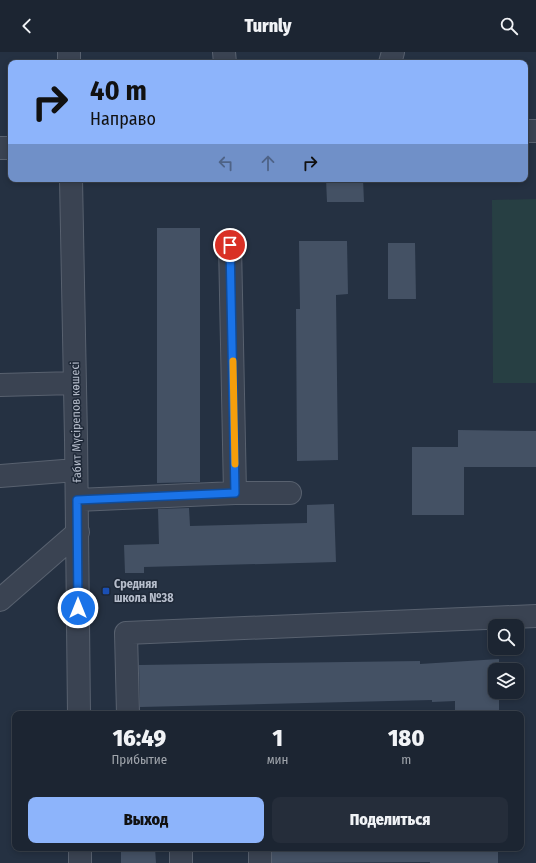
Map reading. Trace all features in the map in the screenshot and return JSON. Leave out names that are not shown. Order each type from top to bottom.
[{"type":"street","name":"Ғабит Мүсірепов көшесі","points":[[71,182],[78,532],[79,711]]},
{"type":"street","points":[[230,245],[235,493]]},
{"type":"street","points":[[0,385],[75,383]]},
{"type":"street","points":[[0,476],[76,470]]},
{"type":"street","points":[[77,500],[235,493],[290,493]]},
{"type":"street","points":[[0,600],[78,532]]},
{"type":"street","points":[[128,711],[126,633],[536,616]]},
{"type":"street","points":[[80,851],[80,863]]},
{"type":"street","points":[[181,851],[181,863]]},
{"type":"street","points":[[260,851],[260,863]]},
{"type":"green space","points":[[536,199],[536,383],[493,383],[492,200]]},
{"type":"building","points":[[326,182],[363,182],[364,202],[327,202]]},
{"type":"building","points":[[157,228],[200,228],[200,482],[157,483]]},
{"type":"building","points":[[299,241],[347,241],[348,294],[336,295],[338,460],[297,461],[296,309],[300,309]]},
{"type":"building","points":[[388,243],[415,243],[416,299],[388,299]]},
{"type":"building","points":[[458,430],[536,431],[536,467],[464,467],[464,515],[412,515],[412,447],[458,447]]},
{"type":"building","points":[[334,504],[336,562],[144,567],[144,573],[125,573],[124,545],[159,544],[158,509],[189,508],[190,526],[307,523],[307,505]]},
{"type":"building","points":[[499,659],[499,663],[488,663],[488,699],[499,699],[499,711],[455,711],[455,701],[432,702],[432,700],[140,707],[139,665],[420,661],[420,664]]},
{"type":"building","points":[[121,851],[155,851],[156,863],[121,863]]},
{"type":"building","points":[[272,851],[498,851],[498,863],[272,863]]},
{"type":"slow traffic","points":[[233,361],[235,464]]},
{"type":"place","name":"Средняя школа №38","points":[[106,591]]},
{"type":"route","points":[[78,608],[77,500],[235,493],[230,245]]}]
